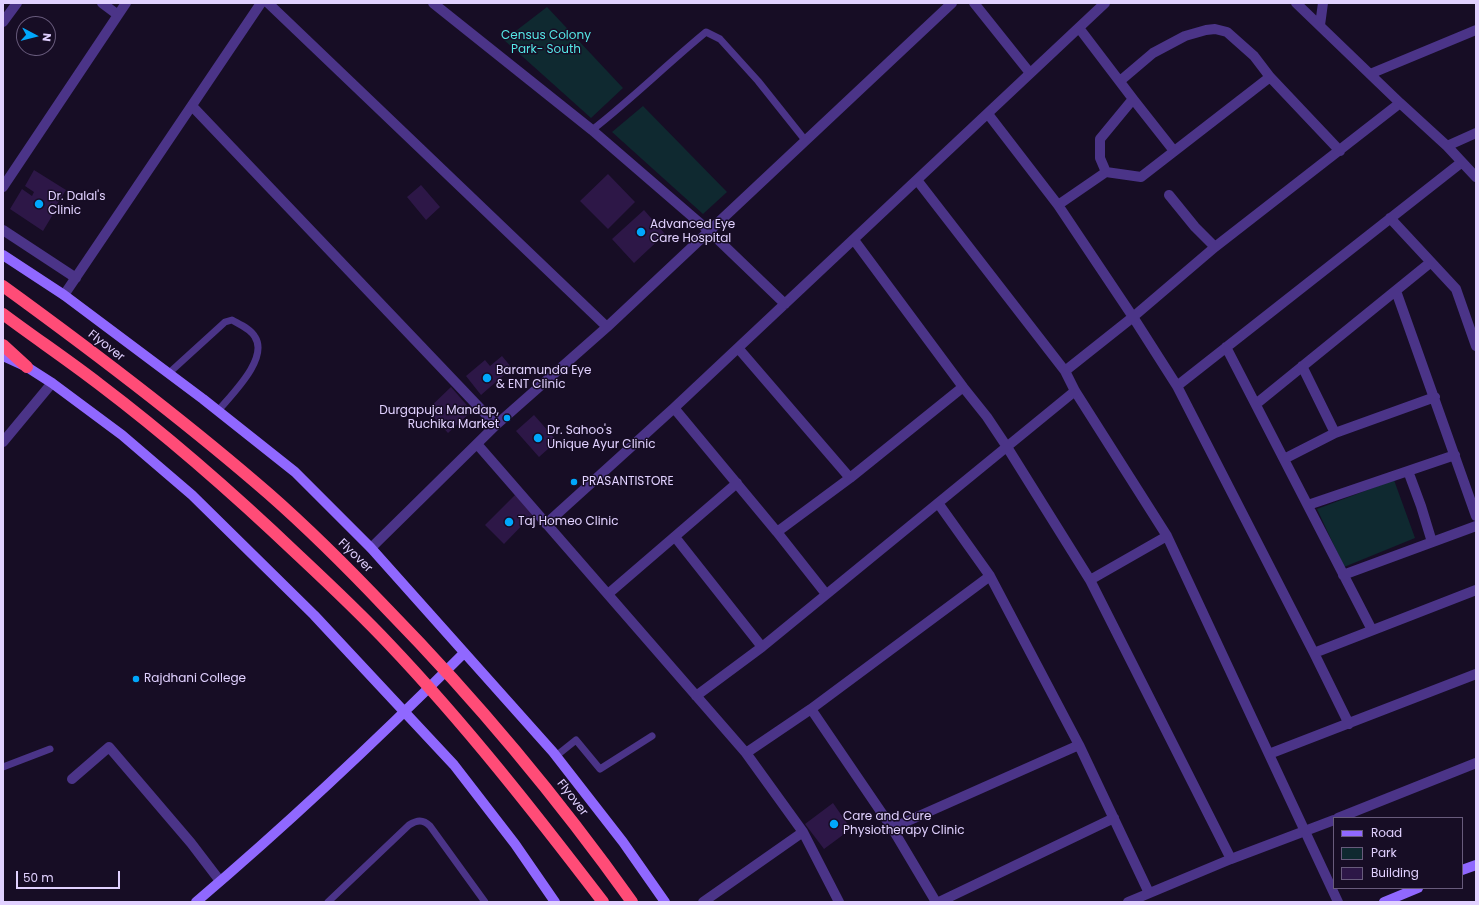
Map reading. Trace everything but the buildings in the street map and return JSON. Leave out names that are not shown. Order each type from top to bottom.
[{"type":"highway","name":"Flyover","points":[[3,286],[193,431],[270,495],[348,568],[417,639],[477,705],[532,769],[597,852],[632,902]]},
{"type":"highway","points":[[3,314],[100,384],[173,444],[250,510],[330,586],[389,644],[448,710],[514,788],[602,902]]},
{"type":"highway","points":[[3,345],[27,367]]},
{"type":"street","points":[[3,22],[16,3]]},
{"type":"street","points":[[102,3],[118,15]]},
{"type":"street","points":[[3,187],[126,3]]},
{"type":"street","points":[[64,295],[261,3]]},
{"type":"street","points":[[268,3],[606,327]]},
{"type":"street","points":[[433,3],[592,130],[709,231],[785,304]]},
{"type":"street","points":[[371,548],[496,425],[606,327],[952,3]]},
{"type":"street","points":[[974,3],[1030,73]]},
{"type":"street","points":[[546,524],[674,408],[1105,3]]},
{"type":"street","points":[[1296,3],[1400,104],[1447,146],[1476,177]]},
{"type":"street","points":[[1320,25],[1323,3]]},
{"type":"street","points":[[1079,28],[1174,151]]},
{"type":"street","points":[[1120,81],[1152,53],[1185,36],[1215,29],[1227,32],[1254,56],[1270,77],[1340,151]]},
{"type":"street","points":[[1370,74],[1476,30]]},
{"type":"street","points":[[1058,205],[1106,172],[1141,177],[1270,77]]},
{"type":"street","points":[[1106,172],[1100,158],[1100,140],[1133,99]]},
{"type":"street","points":[[1065,371],[1133,317],[1215,248],[1400,104]]},
{"type":"street","points":[[192,106],[496,425]]},
{"type":"street","points":[[988,114],[1058,205],[1177,386],[1349,724]]},
{"type":"street","points":[[1447,146],[1476,133]]},
{"type":"street","points":[[1177,386],[1462,162]]},
{"type":"street","points":[[917,180],[1065,371],[1075,391],[1167,536],[1338,902]]},
{"type":"street","points":[[1169,195],[1194,227],[1215,248]]},
{"type":"street","points":[[1390,218],[1456,289],[1476,346]]},
{"type":"street","points":[[3,230],[76,278]]},
{"type":"street","points":[[854,240],[987,417],[1090,580],[1231,859]]},
{"type":"street","points":[[3,256],[64,295],[169,373],[294,472],[371,548],[556,756],[623,842],[665,902]]},
{"type":"street","points":[[1256,404],[1431,262]]},
{"type":"street","points":[[1396,291],[1435,397],[1476,516]]},
{"type":"street","points":[[1226,347],[1372,630]]},
{"type":"street","points":[[738,348],[850,478]]},
{"type":"street","points":[[3,356],[27,367],[52,383],[122,435],[192,495],[314,615],[454,765],[515,844],[555,902]]},
{"type":"street","points":[[1302,366],[1335,433]]},
{"type":"street","points":[[3,442],[52,383]]},
{"type":"street","points":[[777,532],[850,478],[963,387]]},
{"type":"street","points":[[696,696],[762,647],[1075,391]]},
{"type":"street","points":[[1284,460],[1335,433],[1435,397]]},
{"type":"street","points":[[674,408],[737,483],[826,594]]},
{"type":"street","points":[[477,444],[746,753],[802,832],[839,902]]},
{"type":"street","points":[[1308,505],[1455,455]]},
{"type":"street","points":[[1408,470],[1432,542]]},
{"type":"street","points":[[608,594],[737,483]]},
{"type":"street","points":[[938,503],[990,576],[1078,745],[1149,893]]},
{"type":"street","points":[[1343,575],[1476,526]]},
{"type":"street","points":[[1090,580],[1167,536]]},
{"type":"street","points":[[675,537],[762,647]]},
{"type":"street","points":[[746,753],[811,709],[990,576]]},
{"type":"street","points":[[1314,653],[1476,590]]},
{"type":"street","points":[[196,902],[406,712],[464,653]]},
{"type":"street","points":[[1269,754],[1476,674]]},
{"type":"street","points":[[811,709],[892,828],[937,902],[1114,818]]},
{"type":"street","points":[[892,828],[1078,745]]},
{"type":"street","points":[[72,779],[109,747],[192,843],[220,881]]},
{"type":"street","points":[[1341,817],[1476,763]]},
{"type":"street","points":[[1128,902],[1231,859],[1333,820]]},
{"type":"street","points":[[703,902],[802,832]]},
{"type":"street","points":[[1463,870],[1476,865]]},
{"type":"street","points":[[1384,902],[1416,889]]},
{"type":"lane","points":[[592,130],[651,81],[670,62],[706,32],[720,39],[758,81],[805,140]]},
{"type":"lane","points":[[169,373],[225,322],[232,320],[244,327],[255,336],[257,344],[256,360],[253,367],[236,391],[218,411]]},
{"type":"lane","points":[[556,756],[576,740],[600,769],[652,736]]},
{"type":"lane","points":[[3,767],[50,749]]},
{"type":"lane","points":[[328,902],[409,825],[419,821],[426,822],[430,826],[484,902]]},
{"type":"green space","name":"Census Colony Park- South","points":[[547,7],[623,88],[591,118],[504,40]]},
{"type":"green space","points":[[643,106],[727,192],[703,214],[612,132]]},
{"type":"green space","points":[[1394,480],[1415,538],[1344,567],[1317,509]]},
{"type":"place","name":"Dr. Dalal's Clinic","points":[[39,204]]},
{"type":"place","name":"Advanced Eye Care Hospital","points":[[641,232]]},
{"type":"place","name":"Baramunda Eye & ENT Clinic","points":[[487,378]]},
{"type":"place","name":"Durgapuja Mandap, Ruchika Market","points":[[507,418]]},
{"type":"place","name":"Dr. Sahoo's Unique Ayur Clinic","points":[[538,438]]},
{"type":"place","name":"PRASANTISTORE","points":[[574,482]]},
{"type":"place","name":"Taj Homeo Clinic","points":[[509,522]]},
{"type":"place","name":"Rajdhani College","points":[[136,679]]},
{"type":"place","name":"Care and Cure Physiotherapy Clinic","points":[[834,824]]}]
